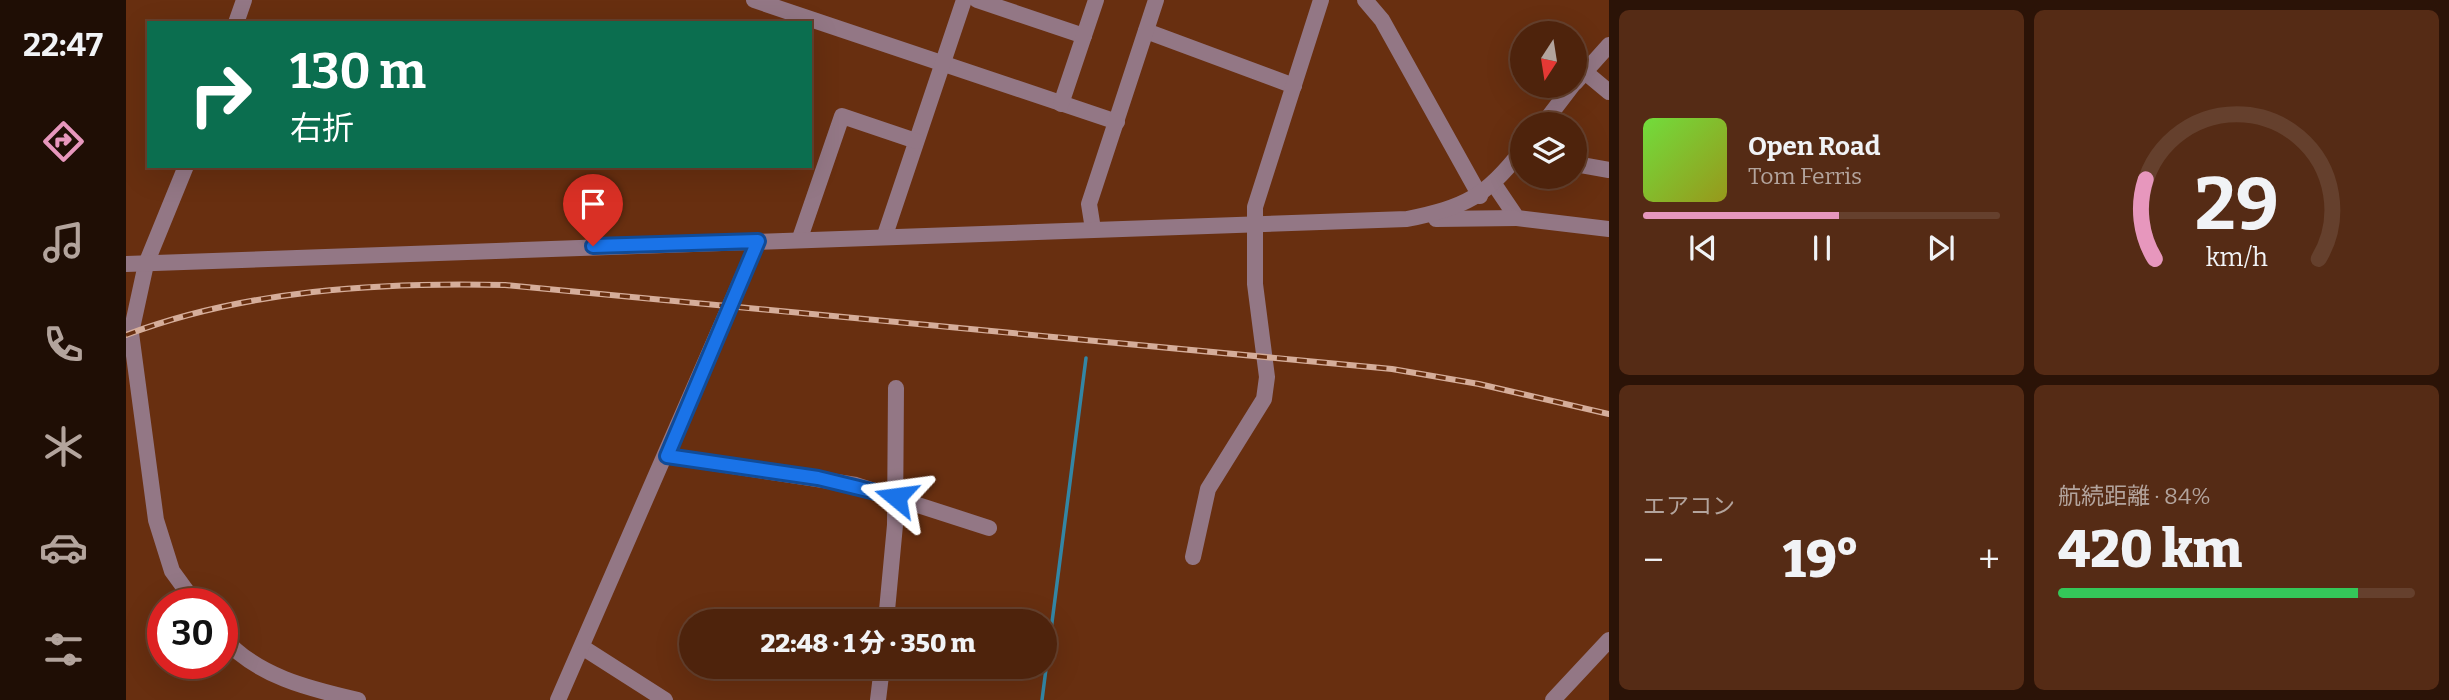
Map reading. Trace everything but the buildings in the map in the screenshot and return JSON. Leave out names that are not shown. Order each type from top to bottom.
[{"type":"street","points":[[237,21],[244,0]]},
{"type":"street","points":[[754,0],[788,5],[943,64],[1117,122]]},
{"type":"street","points":[[885,235],[964,0]]},
{"type":"street","points":[[978,0],[1084,36]]},
{"type":"street","points":[[1061,104],[1096,0]]},
{"type":"street","points":[[1093,229],[1090,204],[1156,0]]},
{"type":"street","points":[[1193,557],[1208,489],[1264,399],[1268,377],[1255,284],[1255,208],[1321,0]]},
{"type":"street","points":[[1364,0],[1382,20],[1480,196]]},
{"type":"street","points":[[1146,31],[1294,86]]},
{"type":"street","points":[[1587,69],[1609,45]]},
{"type":"street","points":[[1587,84],[1609,92]]},
{"type":"street","points":[[1552,112],[1563,98]]},
{"type":"street","points":[[800,238],[842,116],[916,141]]},
{"type":"street","points":[[1407,219],[1441,212],[1480,196],[1510,165]]},
{"type":"street","points":[[1587,166],[1609,170]]},
{"type":"street","points":[[184,588],[172,571],[156,520],[131,333],[146,264],[185,168]]},
{"type":"street","points":[[1494,184],[1517,218]]},
{"type":"street","points":[[126,264],[885,235],[1407,219],[1517,218],[1609,229]]},
{"type":"street","points":[[558,700],[667,456],[758,241]]},
{"type":"street","points":[[887,609],[896,497],[897,388]]},
{"type":"street","points":[[667,456],[818,478],[896,497],[989,528]]},
{"type":"street","points":[[1553,700],[1609,640]]},
{"type":"street","points":[[582,647],[665,700]]},
{"type":"street","points":[[238,650],[254,664],[308,694],[358,700]]},
{"type":"street","points":[[878,700],[881,679]]},
{"type":"waterway","points":[[1042,700],[1086,358]]},
{"type":"railway","points":[[126,335],[218,308],[313,292],[409,285],[505,285],[1392,369],[1479,384],[1609,414]]},
{"type":"route","points":[[593,246],[758,241],[667,456],[818,478],[856,485],[896,497]]}]
